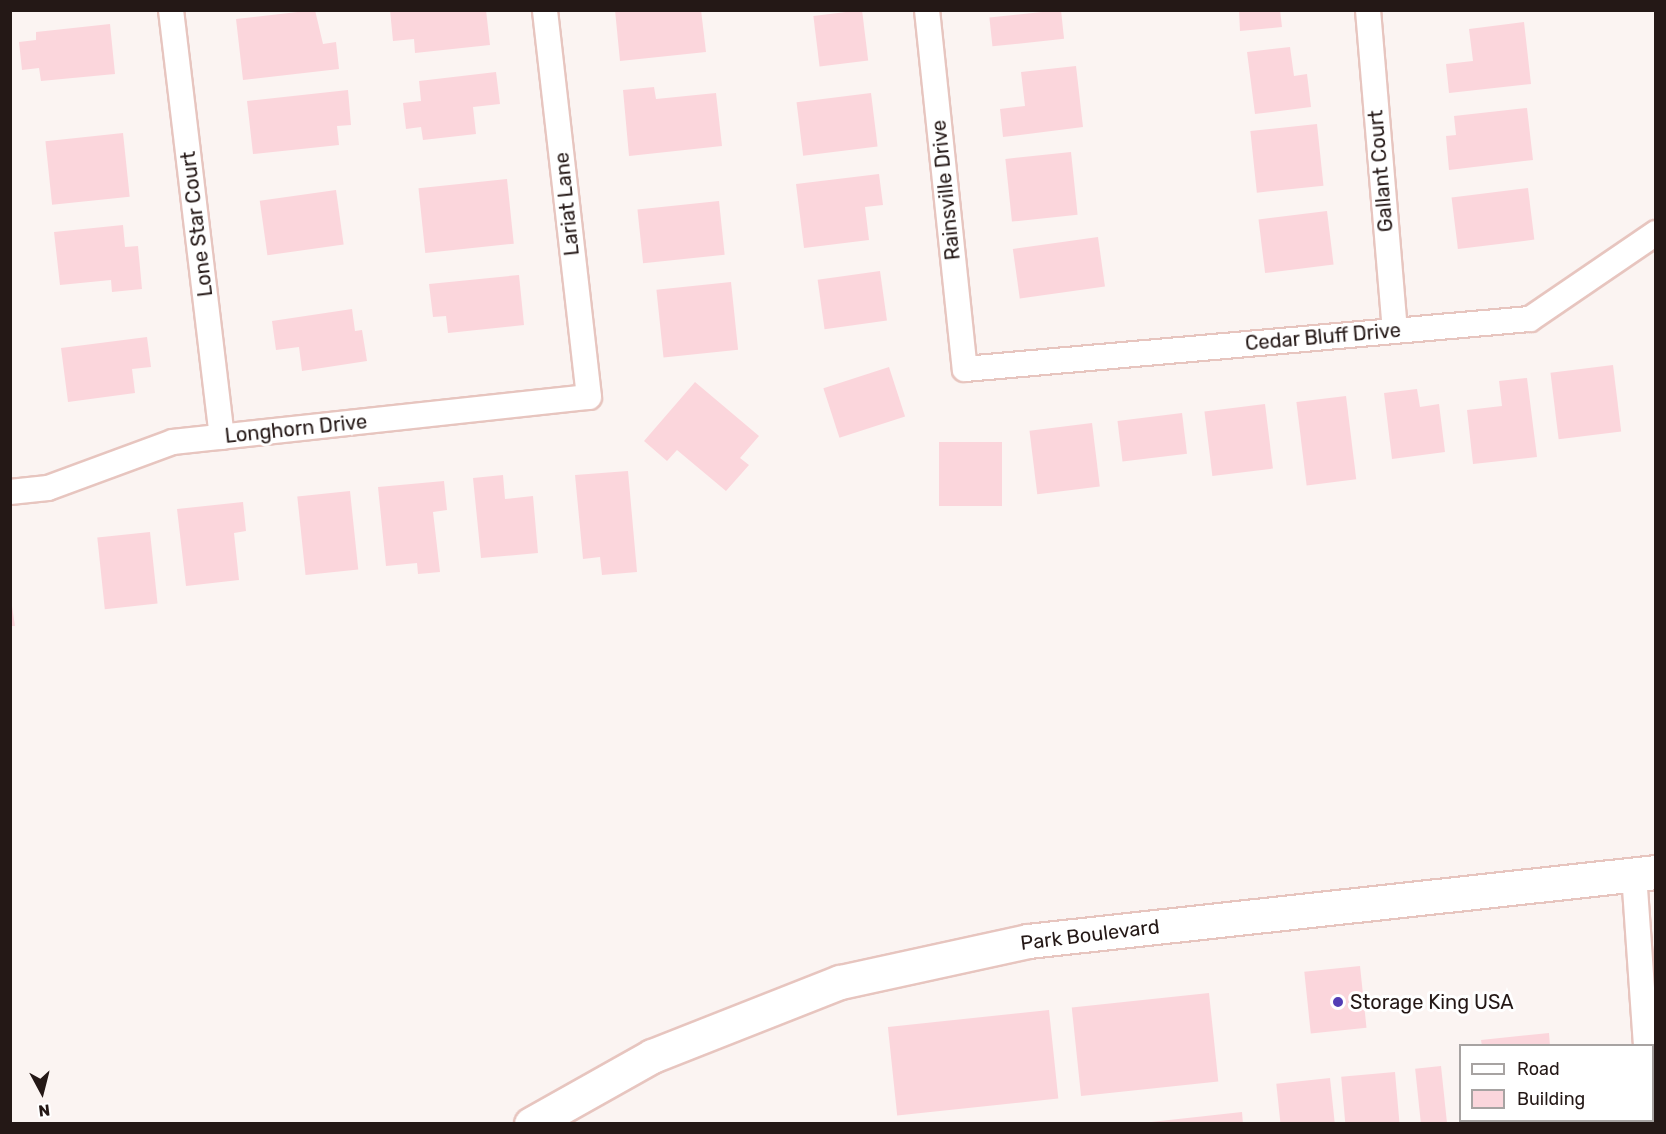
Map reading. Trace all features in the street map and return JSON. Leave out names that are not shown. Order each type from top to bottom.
[{"type":"main road","name":"Park Boulevard","points":[[510,1124],[542,1117],[652,1056],[840,982],[1028,941],[1645,873]]},
{"type":"street","name":"Lone Star Court","points":[[171,10],[222,436]]},
{"type":"street","name":"Lariat Lane","points":[[545,10],[589,397]]},
{"type":"street","name":"Rainsville Drive","points":[[927,10],[965,369]]},
{"type":"street","name":"Gallant Court","points":[[1368,10],[1395,331]]},
{"type":"street","name":"Cedar Bluff Drive","points":[[965,369],[1530,319],[1656,233]]},
{"type":"street","name":"Longhorn Drive","points":[[10,492],[48,488],[173,442],[589,397]]},
{"type":"street","points":[[1645,873],[1646,1044]]},
{"type":"building","points":[[315,10],[323,44],[336,42],[339,69],[243,80],[236,19]]},
{"type":"building","points":[[390,10],[486,10],[490,45],[415,53],[414,39],[393,41]]},
{"type":"building","points":[[615,10],[701,10],[706,52],[620,61]]},
{"type":"building","points":[[862,10],[868,61],[820,67],[813,16]]},
{"type":"building","points":[[1061,10],[1064,39],[992,46],[989,18]]},
{"type":"building","points":[[1239,10],[1280,10],[1282,27],[1240,31]]},
{"type":"building","points":[[1524,22],[1531,84],[1449,93],[1446,64],[1473,61],[1469,29]]},
{"type":"building","points":[[110,24],[115,74],[41,81],[39,68],[22,70],[19,42],[36,40],[36,32]]},
{"type":"building","points":[[1290,47],[1294,76],[1307,74],[1311,107],[1255,114],[1247,52]]},
{"type":"building","points":[[1076,66],[1083,127],[1003,137],[1000,109],[1025,106],[1021,72]]},
{"type":"building","points":[[496,72],[500,104],[473,107],[476,134],[423,140],[421,127],[406,129],[403,103],[421,101],[419,81]]},
{"type":"building","points":[[654,87],[656,99],[716,93],[722,146],[629,156],[623,90]]},
{"type":"building","points":[[348,90],[351,125],[337,126],[339,145],[253,154],[247,101]]},
{"type":"building","points":[[871,93],[878,147],[803,156],[797,102]]},
{"type":"building","points":[[1527,108],[1533,160],[1449,170],[1446,136],[1456,135],[1454,116]]},
{"type":"building","points":[[1317,124],[1323,186],[1257,193],[1250,131]]},
{"type":"building","points":[[123,133],[130,197],[52,205],[45,141]]},
{"type":"building","points":[[1071,152],[1078,215],[1012,222],[1005,159]]},
{"type":"building","points":[[879,174],[883,205],[865,207],[869,240],[804,248],[796,184]]},
{"type":"building","points":[[507,179],[514,244],[425,253],[418,188]]},
{"type":"building","points":[[1528,188],[1534,240],[1458,249],[1452,197]]},
{"type":"building","points":[[336,190],[344,244],[267,255],[260,201]]},
{"type":"building","points":[[719,201],[725,255],[643,263],[637,210]]},
{"type":"building","points":[[1327,211],[1334,265],[1265,273],[1259,219]]},
{"type":"building","points":[[123,225],[125,247],[138,246],[142,289],[112,292],[111,280],[60,285],[54,232]]},
{"type":"building","points":[[1098,237],[1105,287],[1020,298],[1013,249]]},
{"type":"building","points":[[880,271],[887,321],[825,329],[818,280]]},
{"type":"building","points":[[519,275],[524,325],[448,333],[446,316],[433,317],[429,284]]},
{"type":"building","points":[[731,282],[738,350],[664,357],[656,290]]},
{"type":"building","points":[[352,309],[355,331],[362,330],[367,361],[302,371],[299,347],[276,350],[272,321]]},
{"type":"building","points":[[147,337],[151,367],[132,369],[135,393],[68,402],[61,348]]},
{"type":"building","points":[[1613,365],[1621,432],[1559,439],[1550,373]]},
{"type":"building","points":[[889,367],[905,416],[839,438],[823,388]]},
{"type":"building","points":[[1527,378],[1537,457],[1473,464],[1467,410],[1502,406],[1499,381]]},
{"type":"building","points":[[695,382],[759,436],[740,458],[749,465],[726,491],[677,450],[667,461],[644,441]]},
{"type":"building","points":[[1417,389],[1420,407],[1439,404],[1445,452],[1392,459],[1384,393]]},
{"type":"building","points":[[1346,396],[1356,479],[1307,485],[1296,402]]},
{"type":"building","points":[[1265,404],[1273,469],[1212,476],[1204,411]]},
{"type":"building","points":[[1182,413],[1187,454],[1122,462],[1117,421]]},
{"type":"building","points":[[1092,423],[1100,487],[1037,494],[1029,431]]},
{"type":"building","points":[[939,442],[1002,442],[1002,506],[939,506]]},
{"type":"building","points":[[628,471],[637,572],[602,575],[600,557],[583,559],[575,475]]},
{"type":"building","points":[[503,475],[505,499],[533,496],[538,553],[481,558],[473,478]]},
{"type":"building","points":[[444,481],[447,510],[433,512],[440,572],[418,574],[417,563],[386,566],[378,487]]},
{"type":"building","points":[[350,491],[358,570],[306,575],[297,497]]},
{"type":"building","points":[[243,502],[246,531],[234,533],[239,580],[186,586],[177,509]]},
{"type":"building","points":[[150,532],[158,604],[105,609],[97,538]]},
{"type":"building","points":[[10,593],[15,626],[10,626]]},
{"type":"building","points":[[1360,966],[1366,1028],[1311,1034],[1304,972]]},
{"type":"building","points":[[1209,993],[1218,1082],[1081,1096],[1072,1007]]},
{"type":"building","points":[[1049,1010],[1058,1099],[897,1115],[888,1027]]},
{"type":"building","points":[[1549,1033],[1550,1044],[1482,1044],[1481,1040]]},
{"type":"building","points":[[1441,1066],[1447,1124],[1421,1124],[1415,1069]]},
{"type":"building","points":[[1395,1072],[1400,1124],[1345,1124],[1341,1077]]},
{"type":"building","points":[[1330,1078],[1335,1124],[1281,1124],[1276,1084]]},
{"type":"building","points":[[1242,1112],[1243,1124],[1151,1124],[1151,1122]]},
{"type":"building","points":[[1488,1122],[1557,1122],[1557,1124],[1488,1124]]},
{"type":"place","name":"Storage King USA","points":[[1338,1002]]}]
